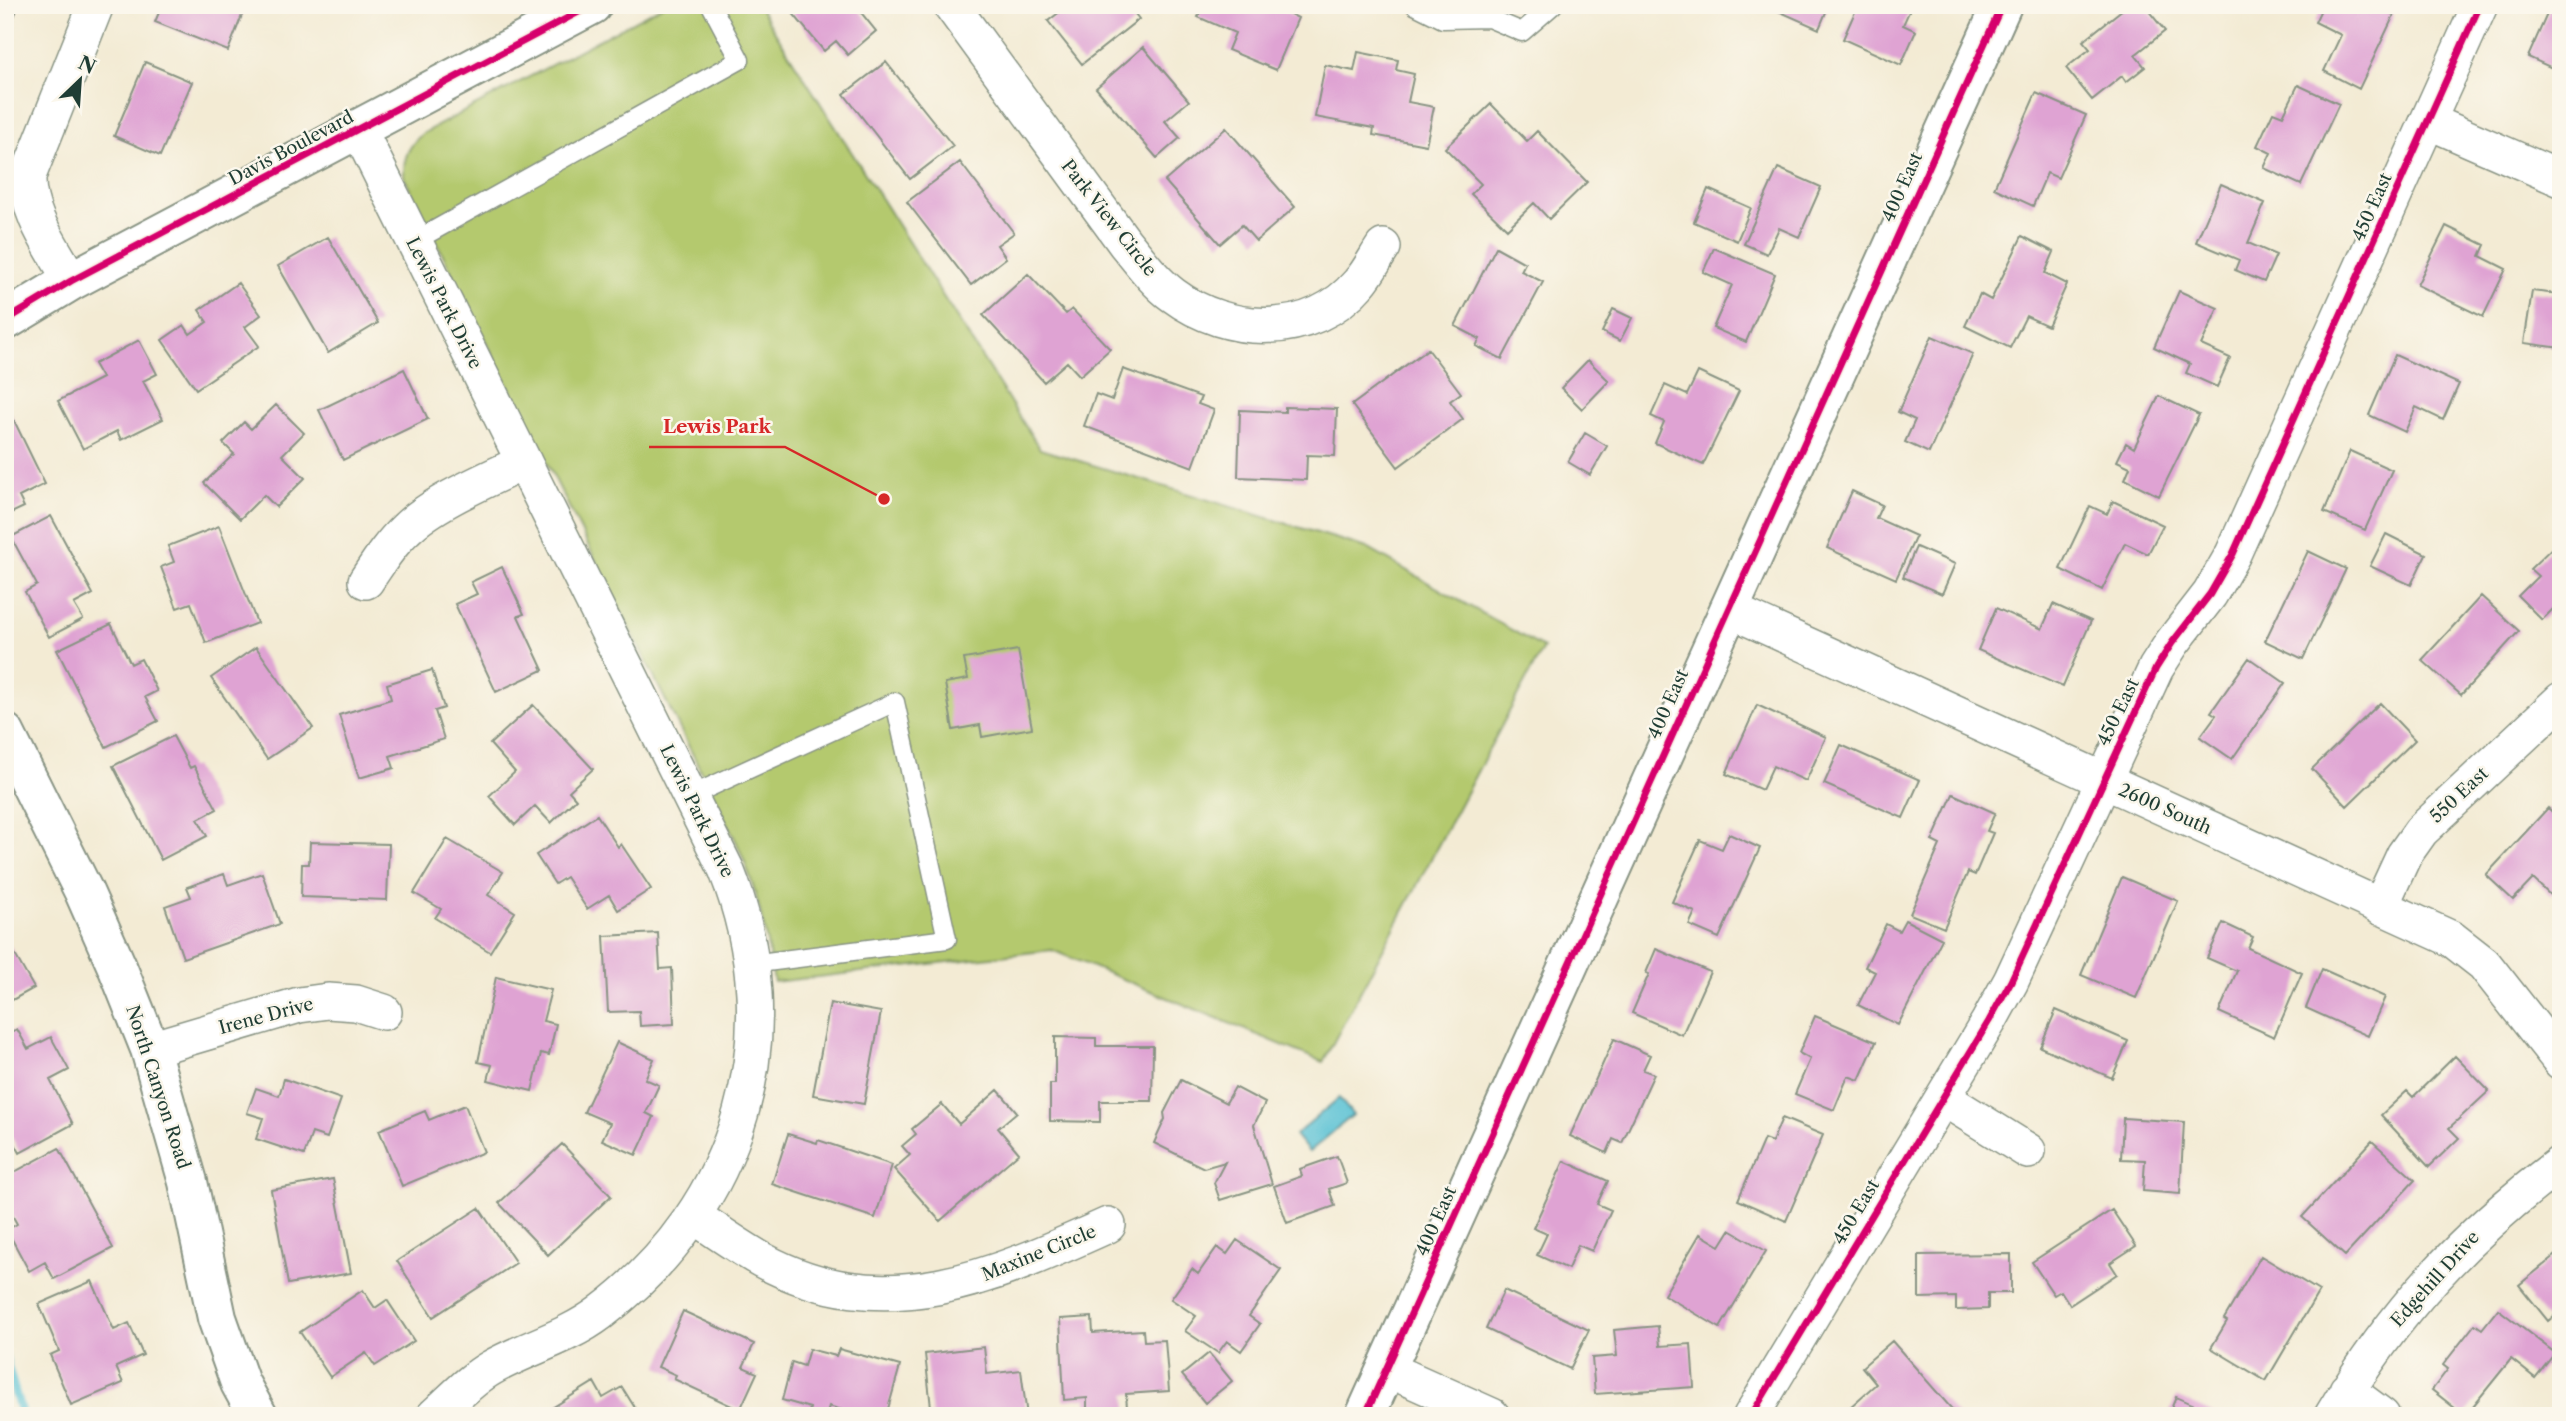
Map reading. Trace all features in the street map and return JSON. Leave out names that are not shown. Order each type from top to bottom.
[{"type":"street","points":[[71,281],[29,201],[28,176],[96,5]]},
{"type":"street","name":"Davis Boulevard","points":[[5,321],[71,281],[592,5]]},
{"type":"street","name":"Park View Circle","points":[[951,5],[1125,243],[1152,276],[1194,309],[1220,320],[1248,326],[1275,326],[1299,321],[1342,300],[1360,283],[1383,247]]},
{"type":"street","name":"400 East","points":[[1366,1416],[2002,5]]},
{"type":"street","name":"450 East","points":[[1751,1416],[1989,1021],[2011,981],[2156,668],[2223,575],[2480,5]]},
{"type":"street","points":[[2428,121],[2561,179]]},
{"type":"street","name":"Lewis Park Drive","points":[[359,130],[690,796],[735,892],[751,964],[754,1016],[749,1077],[723,1163],[695,1217],[662,1258],[598,1315],[489,1369],[434,1416]]},
{"type":"street","points":[[366,581],[407,528],[433,509],[524,462]]},
{"type":"street","name":"2600 South","points":[[1728,609],[2452,939],[2469,950],[2498,980],[2561,1062]]},
{"type":"street","name":"550 East","points":[[2379,907],[2404,855],[2421,831],[2561,699]]},
{"type":"street","name":"North Canyon Road","points":[[5,733],[84,892],[150,1049],[188,1182],[217,1318],[240,1383],[258,1416]]},
{"type":"street","name":"Irene Drive","points":[[150,1049],[299,1004],[328,1001],[356,1003],[384,1012]]},
{"type":"street","points":[[1943,1098],[2028,1152]]},
{"type":"street","name":"Edgehill Drive","points":[[2339,1403],[2385,1334],[2444,1263],[2514,1198],[2561,1163]]},
{"type":"street","name":"Maxine Circle","points":[[695,1217],[763,1260],[794,1274],[848,1288],[888,1292],[920,1290],[976,1279],[1033,1259],[1108,1225]]},
{"type":"street","points":[[1387,1369],[1492,1416]]},
{"type":"street","points":[[2339,1403],[2382,1416]]},
{"type":"lane","points":[[413,242],[740,60],[711,5]]},
{"type":"lane","points":[[1415,5],[1443,19],[1489,18],[1522,32],[1553,5]]},
{"type":"lane","points":[[690,796],[895,702],[947,939],[751,964]]},
{"type":"green space","points":[[664,5],[758,5],[1040,449],[1367,548],[1543,648],[1323,1062],[1052,950],[774,982],[760,910],[736,841],[404,177],[407,153],[422,134]]},
{"type":"water","points":[[1339,1098],[1353,1115],[1309,1152],[1295,1135]]},
{"type":"building","points":[[5,5],[19,5],[5,38]]},
{"type":"building","points":[[162,5],[246,5],[228,51],[155,22]]},
{"type":"building","points":[[786,5],[855,5],[876,31],[848,55],[836,41],[824,51]]},
{"type":"building","points":[[1069,5],[1128,5],[1139,19],[1082,64],[1048,21]]},
{"type":"building","points":[[1181,5],[1273,5],[1298,18],[1276,70],[1228,50],[1235,33],[1198,17],[1200,13]]},
{"type":"building","points":[[1778,5],[1829,5],[1819,29],[1776,10]]},
{"type":"building","points":[[1858,5],[1912,5],[1903,25],[1916,31],[1901,65],[1843,39]]},
{"type":"building","points":[[2128,5],[2144,5],[2165,31],[2135,55],[2145,67],[2126,82],[2122,76],[2092,100],[2066,68],[2090,49],[2083,41]]},
{"type":"building","points":[[2323,5],[2374,5],[2394,15],[2359,89],[2324,71],[2341,35],[2315,22]]},
{"type":"building","points":[[2551,5],[2561,5],[2561,72],[2528,57]]},
{"type":"building","points":[[1143,47],[1189,101],[1165,121],[1180,138],[1157,158],[1096,88]]},
{"type":"building","points":[[1358,52],[1398,60],[1396,70],[1414,74],[1408,102],[1434,107],[1426,145],[1373,135],[1374,128],[1315,117],[1325,65],[1354,71]]},
{"type":"building","points":[[145,62],[192,82],[160,156],[114,136]]},
{"type":"building","points":[[886,62],[953,146],[910,179],[844,94]]},
{"type":"building","points":[[2298,85],[2339,104],[2301,185],[2264,168],[2271,153],[2257,146],[2273,112],[2283,116]]},
{"type":"building","points":[[2036,93],[2086,115],[2058,178],[2047,173],[2033,206],[1994,188]]},
{"type":"building","points":[[1491,104],[1527,141],[1537,131],[1587,182],[1549,219],[1534,203],[1507,229],[1471,194],[1481,184],[1445,148]]},
{"type":"building","points":[[1226,128],[1295,207],[1256,241],[1242,225],[1220,244],[1165,181]]},
{"type":"building","points":[[960,162],[1014,233],[997,245],[1006,258],[971,285],[907,202]]},
{"type":"building","points":[[1778,168],[1821,187],[1799,237],[1779,228],[1767,254],[1744,244]]},
{"type":"building","points":[[2221,184],[2265,203],[2248,243],[2276,255],[2264,282],[2235,270],[2239,260],[2196,242]]},
{"type":"building","points":[[1708,189],[1751,208],[1737,241],[1694,222]]},
{"type":"building","points":[[2446,226],[2485,245],[2480,256],[2506,269],[2483,317],[2417,285]]},
{"type":"building","points":[[2022,236],[2054,252],[2045,273],[2067,284],[2048,326],[2026,316],[2010,348],[1965,326],[1980,294],[1991,300]]},
{"type":"building","points":[[328,237],[378,323],[328,353],[278,266]]},
{"type":"building","points":[[1496,247],[1525,263],[1521,271],[1543,282],[1502,359],[1476,346],[1480,339],[1455,326]]},
{"type":"building","points":[[1714,248],[1775,274],[1746,342],[1713,328],[1732,285],[1703,272]]},
{"type":"building","points":[[2559,273],[2561,348],[2524,343],[2532,291],[2556,294]]},
{"type":"building","points":[[1028,274],[1066,314],[1072,309],[1110,349],[1080,376],[1067,362],[1044,382],[983,315]]},
{"type":"building","points":[[238,283],[261,315],[245,327],[259,346],[196,389],[162,340],[184,325],[190,334],[207,322],[199,310]]},
{"type":"building","points":[[2179,291],[2218,308],[2201,345],[2230,358],[2217,387],[2186,373],[2190,364],[2154,347]]},
{"type":"building","points":[[1613,309],[1632,318],[1620,341],[1602,332]]},
{"type":"building","points":[[1932,336],[1973,354],[1929,453],[1905,442],[1915,420],[1898,412]]},
{"type":"building","points":[[139,340],[157,374],[143,381],[163,419],[121,440],[117,431],[83,449],[58,401],[102,378],[94,364]]},
{"type":"building","points":[[1428,349],[1461,393],[1450,401],[1463,419],[1398,467],[1352,405]]},
{"type":"building","points":[[2395,355],[2459,384],[2443,420],[2416,407],[2405,432],[2369,415]]},
{"type":"building","points":[[1588,360],[1609,381],[1582,409],[1561,388]]},
{"type":"building","points":[[404,369],[428,419],[343,460],[319,410]]},
{"type":"building","points":[[1123,369],[1201,397],[1198,404],[1214,410],[1193,467],[1084,426],[1096,394],[1112,400]]},
{"type":"building","points":[[1698,372],[1739,391],[1703,465],[1655,443],[1664,422],[1651,416],[1665,385],[1687,395]]},
{"type":"building","points":[[2159,396],[2199,415],[2159,496],[2125,479],[2130,467],[2117,461],[2126,443],[2134,448]]},
{"type":"building","points":[[5,402],[45,484],[19,497],[24,507],[5,516]]},
{"type":"building","points":[[276,405],[304,433],[282,455],[305,478],[276,507],[264,495],[240,519],[204,483],[234,454],[223,443],[244,422],[251,429]]},
{"type":"building","points":[[1285,407],[1337,409],[1335,456],[1307,455],[1306,480],[1238,477],[1240,410],[1285,412]]},
{"type":"building","points":[[1585,433],[1607,446],[1590,475],[1568,462]]},
{"type":"building","points":[[2350,451],[2392,470],[2365,530],[2324,512]]},
{"type":"building","points":[[1852,491],[1882,505],[1876,518],[1916,536],[1896,579],[1827,548]]},
{"type":"building","points":[[2113,501],[2163,525],[2148,554],[2125,543],[2102,590],[2060,569],[2090,506],[2107,514]]},
{"type":"building","points":[[51,516],[93,594],[74,604],[83,619],[49,637],[25,592],[37,585],[11,537]]},
{"type":"building","points":[[219,526],[257,623],[206,643],[191,603],[177,608],[161,567],[174,562],[168,546]]},
{"type":"building","points":[[2386,534],[2426,554],[2411,585],[2370,566]]},
{"type":"building","points":[[2561,539],[2561,601],[2542,620],[2518,596],[2538,576],[2530,569]]},
{"type":"building","points":[[1916,547],[1955,564],[1942,594],[1903,577]]},
{"type":"building","points":[[2308,551],[2346,569],[2303,659],[2265,641]]},
{"type":"building","points":[[502,567],[524,614],[518,616],[543,670],[496,692],[455,604],[477,594],[471,582]]},
{"type":"building","points":[[2481,596],[2519,631],[2461,695],[2422,660]]},
{"type":"building","points":[[2053,604],[2091,621],[2063,687],[1978,650],[1996,608],[2042,629]]},
{"type":"building","points":[[111,624],[131,664],[141,659],[157,691],[145,697],[158,721],[106,747],[57,650]]},
{"type":"building","points":[[256,647],[313,728],[267,759],[211,678]]},
{"type":"building","points":[[1018,650],[1032,728],[982,737],[980,725],[953,730],[945,683],[968,679],[964,659]]},
{"type":"building","points":[[2249,658],[2285,683],[2232,759],[2200,737],[2216,715],[2211,712]]},
{"type":"building","points":[[432,670],[444,708],[435,711],[444,739],[390,756],[394,768],[359,778],[339,715],[391,699],[387,684]]},
{"type":"building","points":[[2380,703],[2415,740],[2347,806],[2312,769]]},
{"type":"building","points":[[533,705],[593,769],[569,791],[576,799],[551,823],[535,806],[515,825],[489,796],[515,772],[490,744]]},
{"type":"building","points":[[1757,705],[1826,737],[1806,781],[1773,766],[1762,790],[1726,774]]},
{"type":"building","points":[[173,736],[190,768],[194,766],[217,809],[198,819],[207,836],[161,860],[113,766]]},
{"type":"building","points":[[1841,745],[1920,780],[1903,818],[1824,784]]},
{"type":"building","points":[[1953,794],[1995,813],[1987,831],[1993,833],[1975,875],[1968,872],[1944,928],[1910,914],[1940,845],[1932,841]]},
{"type":"building","points":[[2548,808],[2561,820],[2561,884],[2550,895],[2533,879],[2513,900],[2486,875]]},
{"type":"building","points":[[597,815],[618,847],[621,844],[651,889],[618,910],[609,895],[587,909],[566,877],[555,884],[536,855]]},
{"type":"building","points":[[1729,834],[1760,848],[1719,938],[1689,925],[1695,912],[1672,902],[1700,840],[1722,849]]},
{"type":"building","points":[[447,839],[503,872],[488,895],[515,912],[490,952],[435,918],[441,909],[414,893]]},
{"type":"building","points":[[310,842],[389,844],[387,900],[301,897],[302,864],[309,864]]},
{"type":"building","points":[[262,873],[280,924],[183,958],[165,906],[191,897],[187,887],[224,874],[228,885]]},
{"type":"building","points":[[2122,877],[2178,901],[2136,998],[2081,975]]},
{"type":"building","points":[[1905,920],[1942,939],[1898,1025],[1858,1005],[1875,972],[1865,967],[1886,924],[1899,931]]},
{"type":"building","points":[[2223,923],[2253,937],[2248,948],[2302,973],[2274,1037],[2219,1012],[2237,971],[2207,958]]},
{"type":"building","points":[[658,933],[660,969],[672,968],[674,1024],[640,1026],[639,1011],[608,1012],[604,936]]},
{"type":"building","points":[[5,937],[34,988],[5,1004]]},
{"type":"building","points":[[1656,949],[1710,972],[1682,1035],[1632,1013],[1649,974],[1646,973]]},
{"type":"building","points":[[2322,969],[2385,997],[2368,1036],[2306,1008]]},
{"type":"building","points":[[496,977],[551,990],[543,1021],[556,1024],[549,1055],[541,1053],[532,1091],[488,1080],[492,1065],[478,1062]]},
{"type":"building","points":[[830,1003],[881,1012],[864,1104],[813,1095]]},
{"type":"building","points":[[2056,1010],[2128,1041],[2112,1078],[2040,1047]]},
{"type":"building","points":[[1815,1016],[1876,1042],[1859,1080],[1848,1076],[1834,1110],[1795,1094],[1810,1059],[1799,1053]]},
{"type":"building","points":[[17,1029],[28,1049],[51,1037],[69,1070],[50,1080],[73,1124],[20,1153],[5,1125],[5,1035]]},
{"type":"building","points":[[1055,1037],[1096,1038],[1096,1046],[1153,1046],[1152,1101],[1100,1101],[1100,1122],[1050,1121],[1050,1084],[1055,1084]]},
{"type":"building","points":[[1614,1039],[1650,1055],[1643,1070],[1654,1074],[1622,1143],[1613,1139],[1607,1153],[1570,1136]]},
{"type":"building","points":[[617,1042],[654,1059],[645,1079],[659,1085],[646,1113],[654,1117],[636,1155],[602,1140],[610,1123],[584,1112]]},
{"type":"building","points":[[2455,1056],[2489,1091],[2449,1128],[2459,1138],[2429,1167],[2381,1115],[2407,1091],[2413,1097]]},
{"type":"building","points":[[284,1079],[341,1099],[327,1138],[312,1133],[304,1155],[256,1139],[263,1118],[247,1113],[256,1088],[279,1096]]},
{"type":"building","points":[[1181,1080],[1226,1103],[1235,1087],[1265,1103],[1254,1125],[1272,1184],[1220,1200],[1214,1183],[1225,1162],[1204,1168],[1154,1143],[1165,1119],[1164,1113]]},
{"type":"building","points":[[998,1090],[1017,1112],[998,1128],[1019,1153],[940,1221],[894,1169],[910,1155],[902,1146],[916,1134],[912,1129],[942,1104],[959,1124]]},
{"type":"building","points":[[465,1105],[484,1152],[402,1186],[379,1130],[425,1111],[429,1120]]},
{"type":"building","points":[[1782,1118],[1823,1135],[1786,1221],[1738,1200],[1764,1139],[1772,1142]]},
{"type":"building","points":[[2123,1118],[2184,1122],[2180,1194],[2143,1191],[2145,1160],[2121,1159]]},
{"type":"building","points":[[788,1134],[817,1143],[818,1140],[892,1165],[875,1218],[772,1184]]},
{"type":"building","points":[[2372,1141],[2415,1180],[2345,1256],[2302,1217]]},
{"type":"building","points":[[562,1144],[611,1196],[548,1255],[499,1203]]},
{"type":"building","points":[[59,1148],[113,1248],[54,1279],[45,1262],[29,1271],[7,1230],[17,1224],[5,1202],[5,1177]]},
{"type":"building","points":[[1337,1156],[1347,1183],[1329,1189],[1335,1206],[1287,1223],[1274,1186],[1302,1176],[1300,1169]]},
{"type":"building","points":[[1564,1161],[1608,1181],[1597,1204],[1611,1210],[1592,1251],[1578,1245],[1568,1269],[1537,1255],[1547,1234],[1533,1228]]},
{"type":"building","points":[[333,1179],[351,1273],[288,1284],[271,1190]]},
{"type":"building","points":[[479,1208],[516,1263],[433,1317],[397,1261]]},
{"type":"building","points":[[2112,1210],[2136,1246],[2110,1263],[2117,1274],[2070,1305],[2061,1291],[2054,1295],[2032,1262]]},
{"type":"building","points":[[1730,1230],[1766,1251],[1720,1328],[1664,1295],[1700,1234],[1720,1246]]},
{"type":"building","points":[[1237,1240],[1281,1270],[1249,1316],[1260,1324],[1241,1351],[1227,1341],[1218,1353],[1185,1331],[1196,1316],[1171,1299],[1192,1269],[1198,1274],[1217,1247],[1227,1254]]},
{"type":"building","points":[[2561,1251],[2561,1310],[2548,1321],[2519,1285]]},
{"type":"building","points":[[2011,1254],[2011,1293],[1988,1293],[1988,1309],[1956,1310],[1956,1297],[1919,1298],[1919,1255]]},
{"type":"building","points":[[2261,1256],[2319,1291],[2266,1381],[2211,1348],[2227,1321],[2224,1319]]},
{"type":"building","points":[[92,1281],[114,1330],[129,1323],[143,1355],[116,1367],[123,1383],[71,1405],[50,1355],[59,1351],[39,1304]]},
{"type":"building","points":[[363,1290],[375,1308],[387,1300],[414,1341],[375,1366],[366,1353],[330,1377],[300,1332]]},
{"type":"building","points":[[1504,1290],[1589,1330],[1570,1369],[1486,1329]]},
{"type":"building","points":[[2498,1309],[2555,1353],[2535,1378],[2511,1359],[2465,1416],[2432,1390],[2448,1369],[2443,1365],[2475,1324],[2482,1329]]},
{"type":"building","points":[[683,1311],[754,1344],[743,1367],[757,1373],[740,1410],[674,1379],[676,1375],[658,1367]]},
{"type":"building","points":[[1092,1317],[1093,1333],[1143,1330],[1144,1341],[1165,1340],[1169,1391],[1126,1394],[1127,1408],[1087,1410],[1087,1398],[1064,1400],[1060,1319]]},
{"type":"building","points":[[1658,1326],[1660,1346],[1691,1344],[1694,1387],[1595,1394],[1592,1358],[1617,1356],[1614,1330]]},
{"type":"building","points":[[1892,1341],[1958,1416],[1840,1416],[1876,1384],[1862,1367]]},
{"type":"building","points":[[984,1347],[987,1374],[1021,1370],[1027,1416],[932,1416],[925,1354]]},
{"type":"building","points":[[809,1349],[836,1356],[839,1349],[900,1366],[886,1416],[862,1416],[829,1406],[826,1416],[808,1416],[810,1408],[782,1400],[792,1362],[804,1366]]},
{"type":"building","points":[[1209,1353],[1232,1381],[1205,1403],[1182,1375]]},
{"type":"building","points":[[594,1382],[603,1398],[622,1387],[640,1416],[539,1416]]},
{"type":"building","points":[[2176,1397],[2219,1416],[2168,1416]]},
{"type":"waterway","points":[[5,1358],[22,1416]]},
{"type":"cycle path","points":[[5,321],[71,281],[592,5]]},
{"type":"cycle path","points":[[1365,1416],[2002,5]]},
{"type":"cycle path","points":[[1751,1416],[1989,1021],[2011,981],[2156,668],[2210,594],[2233,554],[2480,5]]},
{"type":"place","name":"Lewis Park","points":[[884,499]]}]
